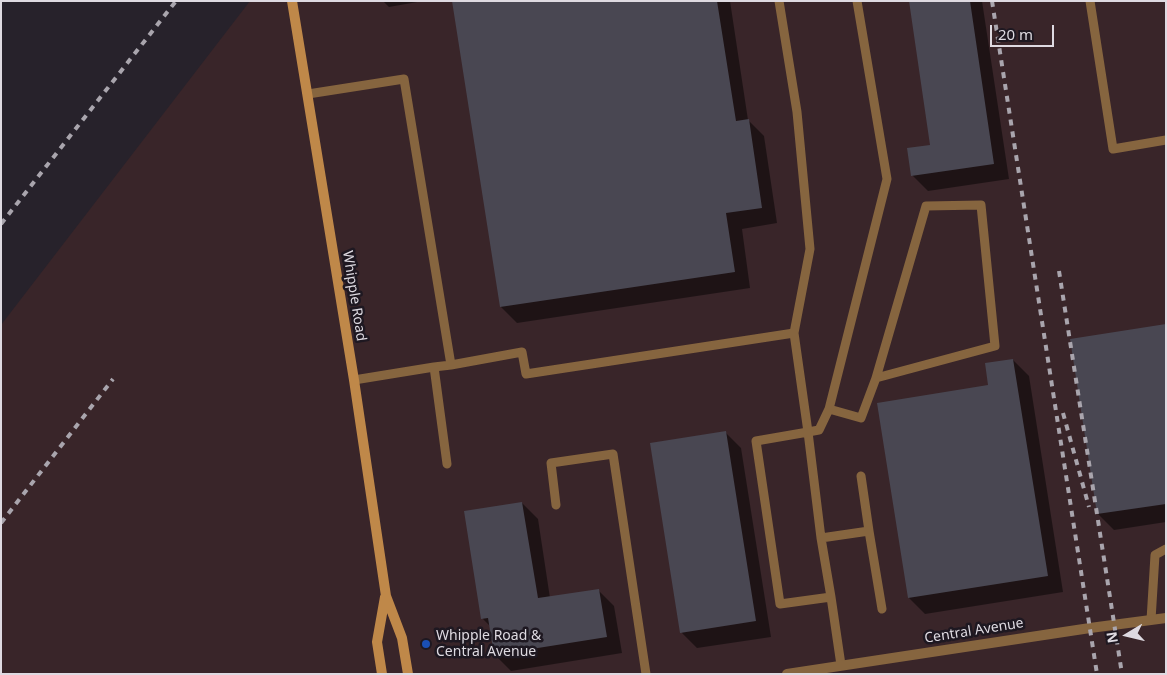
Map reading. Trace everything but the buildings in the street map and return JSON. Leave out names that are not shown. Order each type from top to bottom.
[{"type":"main road","name":"Whipple Road","points":[[292,1],[354,380],[386,596],[402,638],[408,674]]},
{"type":"main road","name":"Whipple Road","points":[[382,674],[377,642],[386,596]]},
{"type":"street","name":"Central Avenue","points":[[787,674],[1166,618]]},
{"type":"lane","points":[[779,1],[797,112],[810,249],[794,333],[821,538],[841,665]]},
{"type":"lane","points":[[831,597],[780,604],[756,441],[819,430],[829,409],[887,179],[858,1]]},
{"type":"lane","points":[[1090,1],[1113,148],[1166,140]]},
{"type":"lane","points":[[308,94],[404,79],[451,365]]},
{"type":"lane","points":[[829,409],[861,418],[876,378],[926,206],[981,205],[996,346],[876,378]]},
{"type":"lane","points":[[354,380],[522,352],[526,374],[794,333]]},
{"type":"lane","points":[[434,367],[447,464]]},
{"type":"lane","points":[[556,505],[551,463],[613,454],[646,674]]},
{"type":"lane","points":[[860,476],[882,609]]},
{"type":"lane","points":[[821,538],[869,531]]},
{"type":"lane","points":[[1151,620],[1155,555],[1166,549]]},
{"type":"shaded area","points":[[250,1],[1166,1],[1166,674],[1,674],[1,325]]},
{"type":"railway","points":[[1,224],[176,1]]},
{"type":"railway","points":[[992,1],[1097,674]]},
{"type":"railway","points":[[1059,271],[1122,674]]},
{"type":"railway","points":[[1,523],[113,379]]},
{"type":"railway","points":[[1063,413],[1089,507]]},
{"type":"place","name":"Whipple Road & Central Avenue","points":[[426,644]]}]
